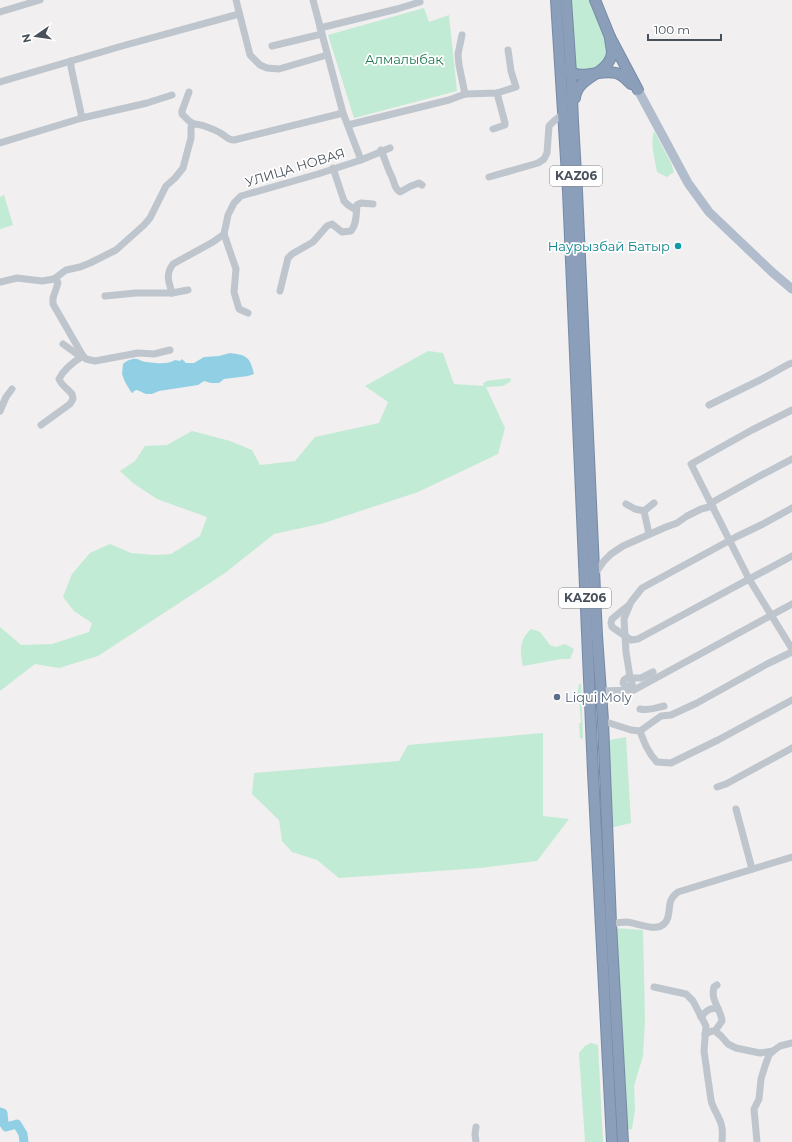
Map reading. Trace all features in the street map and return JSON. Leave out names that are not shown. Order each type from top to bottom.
[{"type":"highway","name":"KАZ06","points":[[556,0],[568,207],[592,764],[612,1142]]},
{"type":"highway","name":"KАZ06","points":[[566,0],[572,73],[594,575],[604,721],[611,924],[623,1142]]},
{"type":"highway","points":[[594,0],[610,37],[638,90]]},
{"type":"highway","points":[[573,122],[578,86],[604,67],[609,60],[612,53],[610,37]]},
{"type":"highway","points":[[560,53],[566,69],[572,73],[580,75],[609,72],[617,73],[638,90]]},
{"type":"main road","points":[[638,90],[688,183],[709,212],[792,289]]},
{"type":"street","points":[[0,12],[40,0]]},
{"type":"street","points":[[313,0],[342,113],[361,160]]},
{"type":"street","points":[[238,1],[239,14],[250,55],[260,65],[279,69],[327,55]]},
{"type":"street","points":[[272,46],[420,2]]},
{"type":"street","points":[[0,82],[122,46],[239,14]]},
{"type":"street","points":[[462,34],[458,54],[465,94]]},
{"type":"street","points":[[348,126],[448,100],[465,94],[498,93],[516,87],[511,71],[508,50]]},
{"type":"street","points":[[71,61],[82,118]]},
{"type":"street","points":[[189,92],[182,114],[194,124],[199,124],[223,134],[228,139],[234,140],[342,113]]},
{"type":"street","points":[[493,129],[505,125],[498,93]]},
{"type":"street","points":[[0,143],[82,118],[147,103],[172,95]]},
{"type":"street","points":[[489,177],[538,163],[544,159],[547,153],[549,126],[563,114]]},
{"type":"street","points":[[82,357],[53,304],[52,298],[56,281],[66,270],[90,263],[116,250],[144,225],[150,218],[166,186],[183,168],[191,138],[191,127],[194,124]]},
{"type":"street","name":"УЛИЦА НОВАЯ","points":[[224,234],[228,215],[234,203],[241,196],[318,174],[361,160],[382,150],[390,148]]},
{"type":"street","points":[[382,150],[388,172],[392,176],[395,187],[398,191],[400,192],[411,186],[419,184],[422,185]]},
{"type":"street","points":[[333,168],[344,201],[348,206],[356,210]]},
{"type":"street","points":[[280,291],[288,258],[292,254],[313,242],[327,226],[332,224],[342,232],[350,231],[354,227],[357,205],[361,203],[373,204]]},
{"type":"street","points":[[172,293],[168,272],[173,264],[213,242],[224,234],[236,269],[234,292],[236,300],[239,309],[248,312]]},
{"type":"street","points":[[0,282],[17,278],[56,281]]},
{"type":"street","points":[[105,296],[136,293],[172,293],[188,290]]},
{"type":"street","points":[[63,344],[82,357],[95,361],[138,353],[154,354],[170,350]]},
{"type":"street","points":[[41,425],[70,404],[73,399],[72,394],[59,382],[59,379],[76,360],[82,357]]},
{"type":"street","points":[[709,405],[792,363]]},
{"type":"street","points":[[0,411],[6,397],[12,389]]},
{"type":"street","points":[[604,721],[630,730],[640,730],[661,716],[670,715],[697,703],[792,651],[772,615],[749,579],[691,464],[752,430],[792,410]]},
{"type":"street","points":[[594,575],[604,561],[623,546],[677,523],[792,459]]},
{"type":"street","points":[[626,504],[635,509],[644,510],[654,503]]},
{"type":"street","points":[[792,508],[642,588],[630,604],[612,619],[612,627],[631,640],[638,639],[792,556]]},
{"type":"street","points":[[644,510],[650,534]]},
{"type":"street","points":[[630,604],[624,619],[626,652],[632,684]]},
{"type":"street","points":[[601,691],[632,684],[792,604]]},
{"type":"street","points":[[632,684],[653,672]]},
{"type":"street","points":[[640,730],[645,744],[657,762],[671,764],[792,700]]},
{"type":"street","points":[[640,709],[654,709],[664,706]]},
{"type":"street","points":[[654,709],[670,715]]},
{"type":"street","points":[[717,788],[792,748]]},
{"type":"street","points":[[736,809],[752,869]]},
{"type":"street","points":[[611,924],[626,922],[653,928],[661,926],[668,916],[669,902],[678,892],[792,857]]},
{"type":"street","points":[[705,1034],[715,1031],[722,1021],[722,1016],[713,996],[714,987],[717,985]]},
{"type":"street","points":[[654,987],[686,994],[693,1001],[706,1026],[704,1052],[710,1100],[720,1121],[722,1128],[722,1142]]},
{"type":"street","points":[[701,1017],[710,1009],[718,1008]]},
{"type":"street","points":[[715,1031],[728,1044],[736,1048],[760,1053],[773,1051]]},
{"type":"street","points":[[757,1142],[754,1109],[759,1099],[761,1079],[765,1066],[769,1055],[773,1051],[780,1046],[792,1043]]},
{"type":"street","points":[[476,1127],[476,1142]]},
{"type":"green space","points":[[571,0],[589,0],[607,41],[605,59],[596,69],[575,69]]},
{"type":"green space","name":"Алмалыбақ","points":[[424,8],[429,22],[449,15],[457,91],[354,118],[328,35]]},
{"type":"green space","points":[[654,131],[671,163],[674,172],[667,177],[657,172],[653,146]]},
{"type":"green space","points":[[4,195],[13,225],[0,229],[0,197]]},
{"type":"green space","points":[[428,351],[443,353],[454,384],[484,386],[483,384],[487,381],[510,378],[511,381],[503,386],[486,387],[505,428],[498,454],[418,492],[324,523],[274,534],[225,573],[98,656],[59,668],[35,664],[0,691],[0,627],[21,645],[52,644],[89,632],[92,623],[74,611],[63,597],[72,574],[90,553],[110,544],[131,553],[154,555],[171,554],[200,536],[207,517],[157,499],[133,483],[120,471],[135,461],[145,446],[167,445],[192,431],[230,441],[252,450],[260,465],[295,461],[315,437],[379,423],[388,402],[365,386]]},
{"type":"green space","points":[[531,629],[540,632],[550,645],[556,647],[565,644],[574,649],[570,659],[561,659],[523,666],[521,646],[524,637]]},
{"type":"green space","points":[[579,684],[581,684],[582,739],[580,738],[579,723],[581,723],[579,698],[577,697]]},
{"type":"green space","points":[[543,733],[543,816],[569,819],[537,861],[480,868],[339,878],[317,860],[292,852],[282,841],[279,820],[252,794],[254,773],[399,761],[408,745]]},
{"type":"green space","points":[[626,737],[631,823],[610,828],[607,743],[610,740]]},
{"type":"green space","points":[[614,928],[643,930],[645,1020],[643,1056],[634,1086],[635,1110],[632,1129],[624,1130]]},
{"type":"green space","points":[[591,1043],[598,1045],[603,1142],[585,1142],[579,1053],[585,1046]]},
{"type":"water","points":[[230,353],[247,358],[251,364],[254,374],[224,379],[219,383],[204,381],[198,385],[146,394],[137,390],[133,393],[131,392],[122,374],[123,364],[134,359],[146,362],[169,363],[175,360],[180,361],[182,359],[186,363],[194,363],[204,357],[219,356]]},
{"type":"waterway","points":[[0,1112],[3,1113],[4,1124],[6,1127],[17,1124],[23,1134],[24,1142]]},
{"type":"place","name":"Наурызбай Батыр","points":[[678,246]]},
{"type":"place","name":"Liqui Moly","points":[[557,697]]}]
